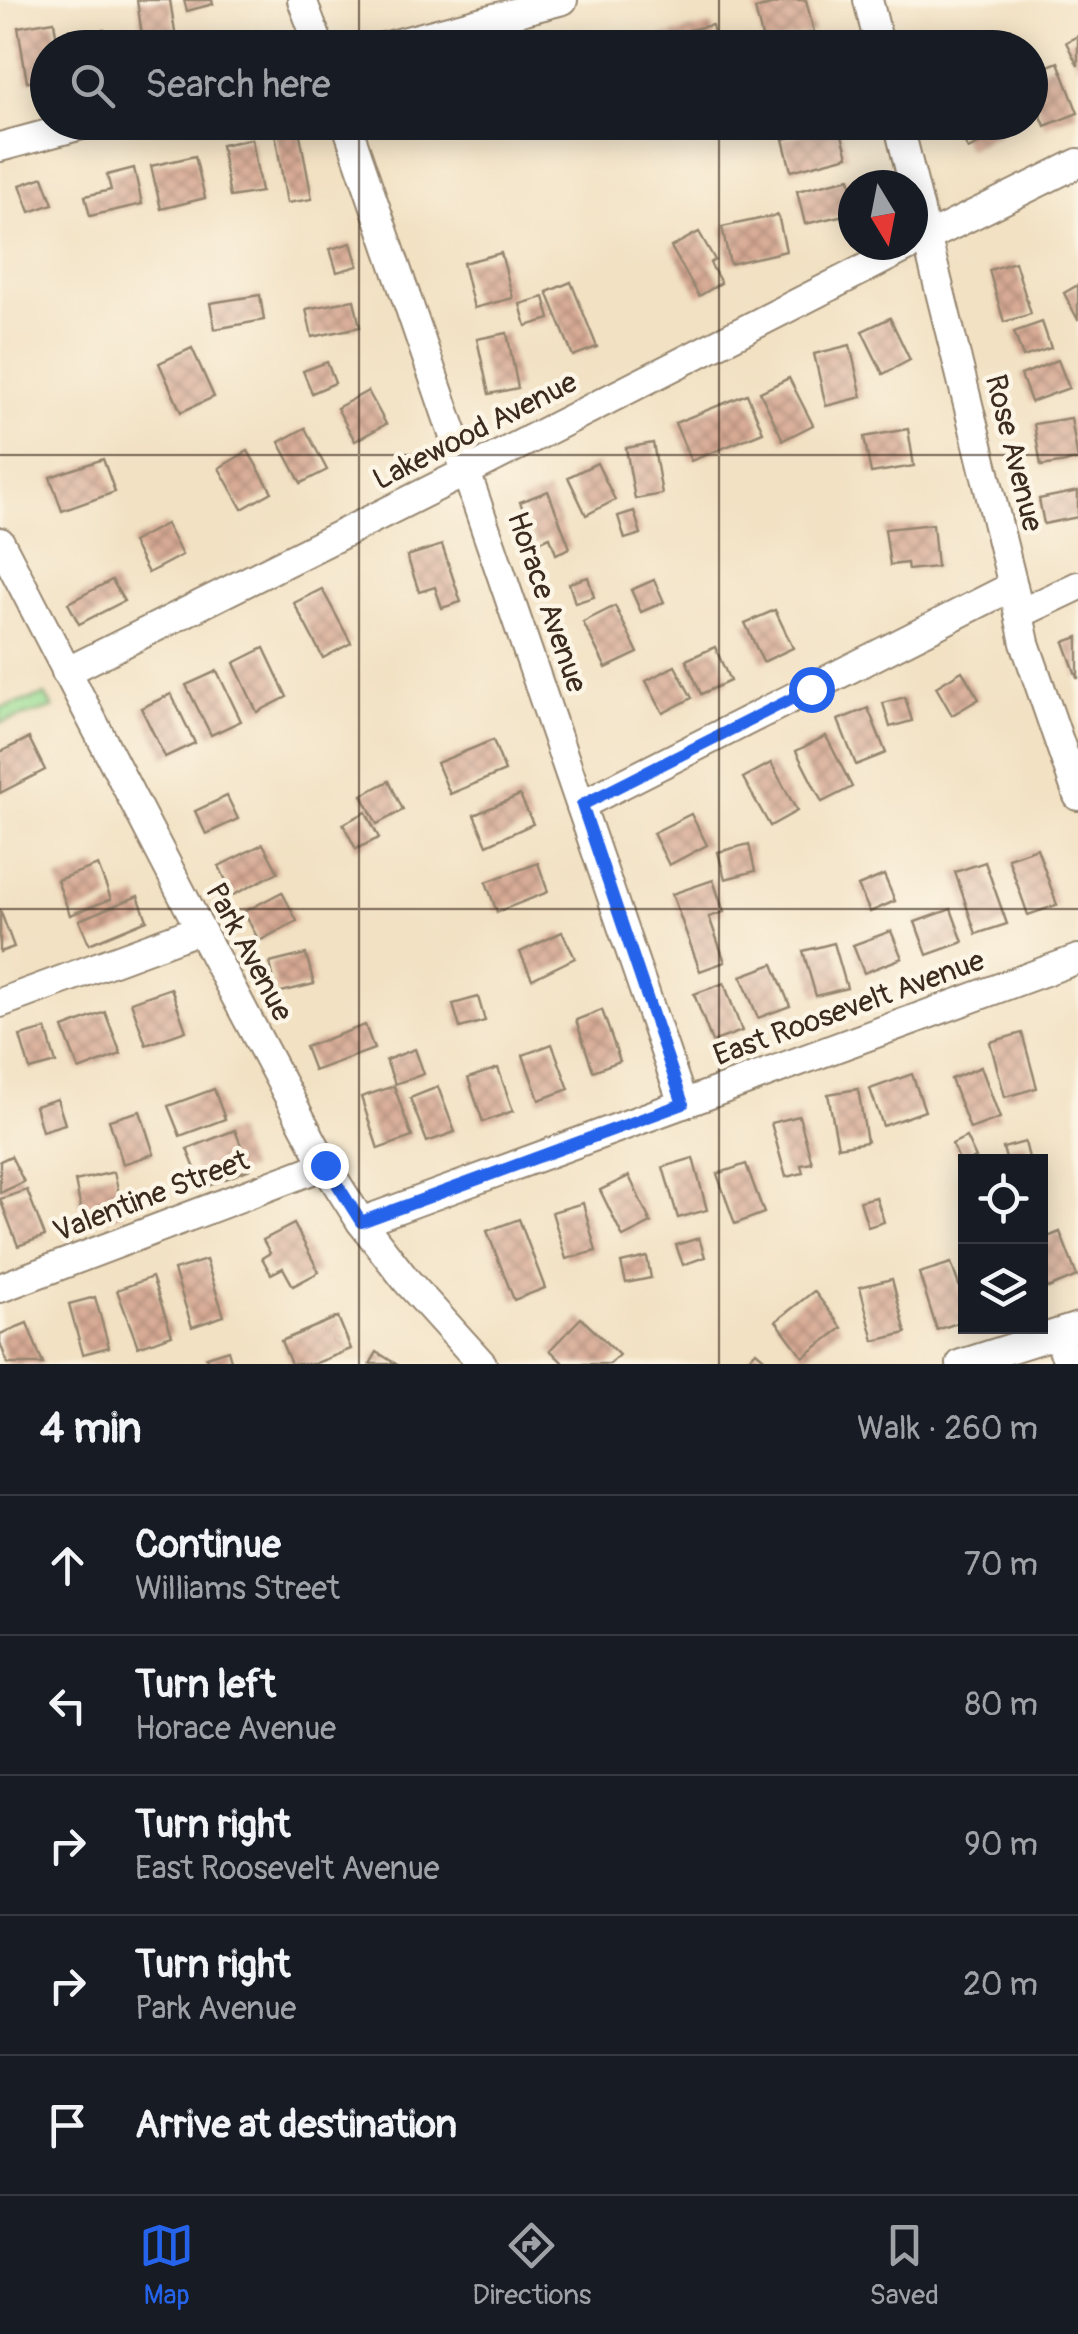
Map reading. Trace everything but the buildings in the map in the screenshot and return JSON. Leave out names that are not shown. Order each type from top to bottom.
[{"type":"street","points":[[302,0],[313,30]]},
{"type":"street","points":[[448,30],[562,0]]},
{"type":"street","points":[[868,0],[876,30]]},
{"type":"street","points":[[0,147],[30,139]]},
{"type":"street","name":"Horace Avenue","points":[[352,140],[683,1104]]},
{"type":"street","name":"Rose Avenue","points":[[901,140],[906,170]]},
{"type":"street","name":"Lakewood Avenue","points":[[928,237],[1078,162]]},
{"type":"street","name":"Lakewood Avenue","points":[[66,672],[882,260]]},
{"type":"street","name":"Rose Avenue","points":[[922,260],[1013,586],[1025,644],[1078,796]]},
{"type":"street","name":"Park Avenue","points":[[0,542],[325,1165],[361,1222],[406,1280],[482,1364]]},
{"type":"street","points":[[582,805],[1013,586]]},
{"type":"street","points":[[1019,614],[1078,586]]},
{"type":"street","points":[[0,1004],[200,929]]},
{"type":"street","name":"East Roosevelt Avenue","points":[[361,1222],[1078,959]]},
{"type":"street","name":"Valentine Street","points":[[0,1288],[325,1165]]},
{"type":"street","points":[[961,1364],[1067,1331],[1070,1364]]},
{"type":"green space","points":[[45,695],[53,708],[0,723],[0,708]]},
{"type":"route","points":[[325,1165],[361,1222],[683,1104],[582,805],[811,689]]}]
